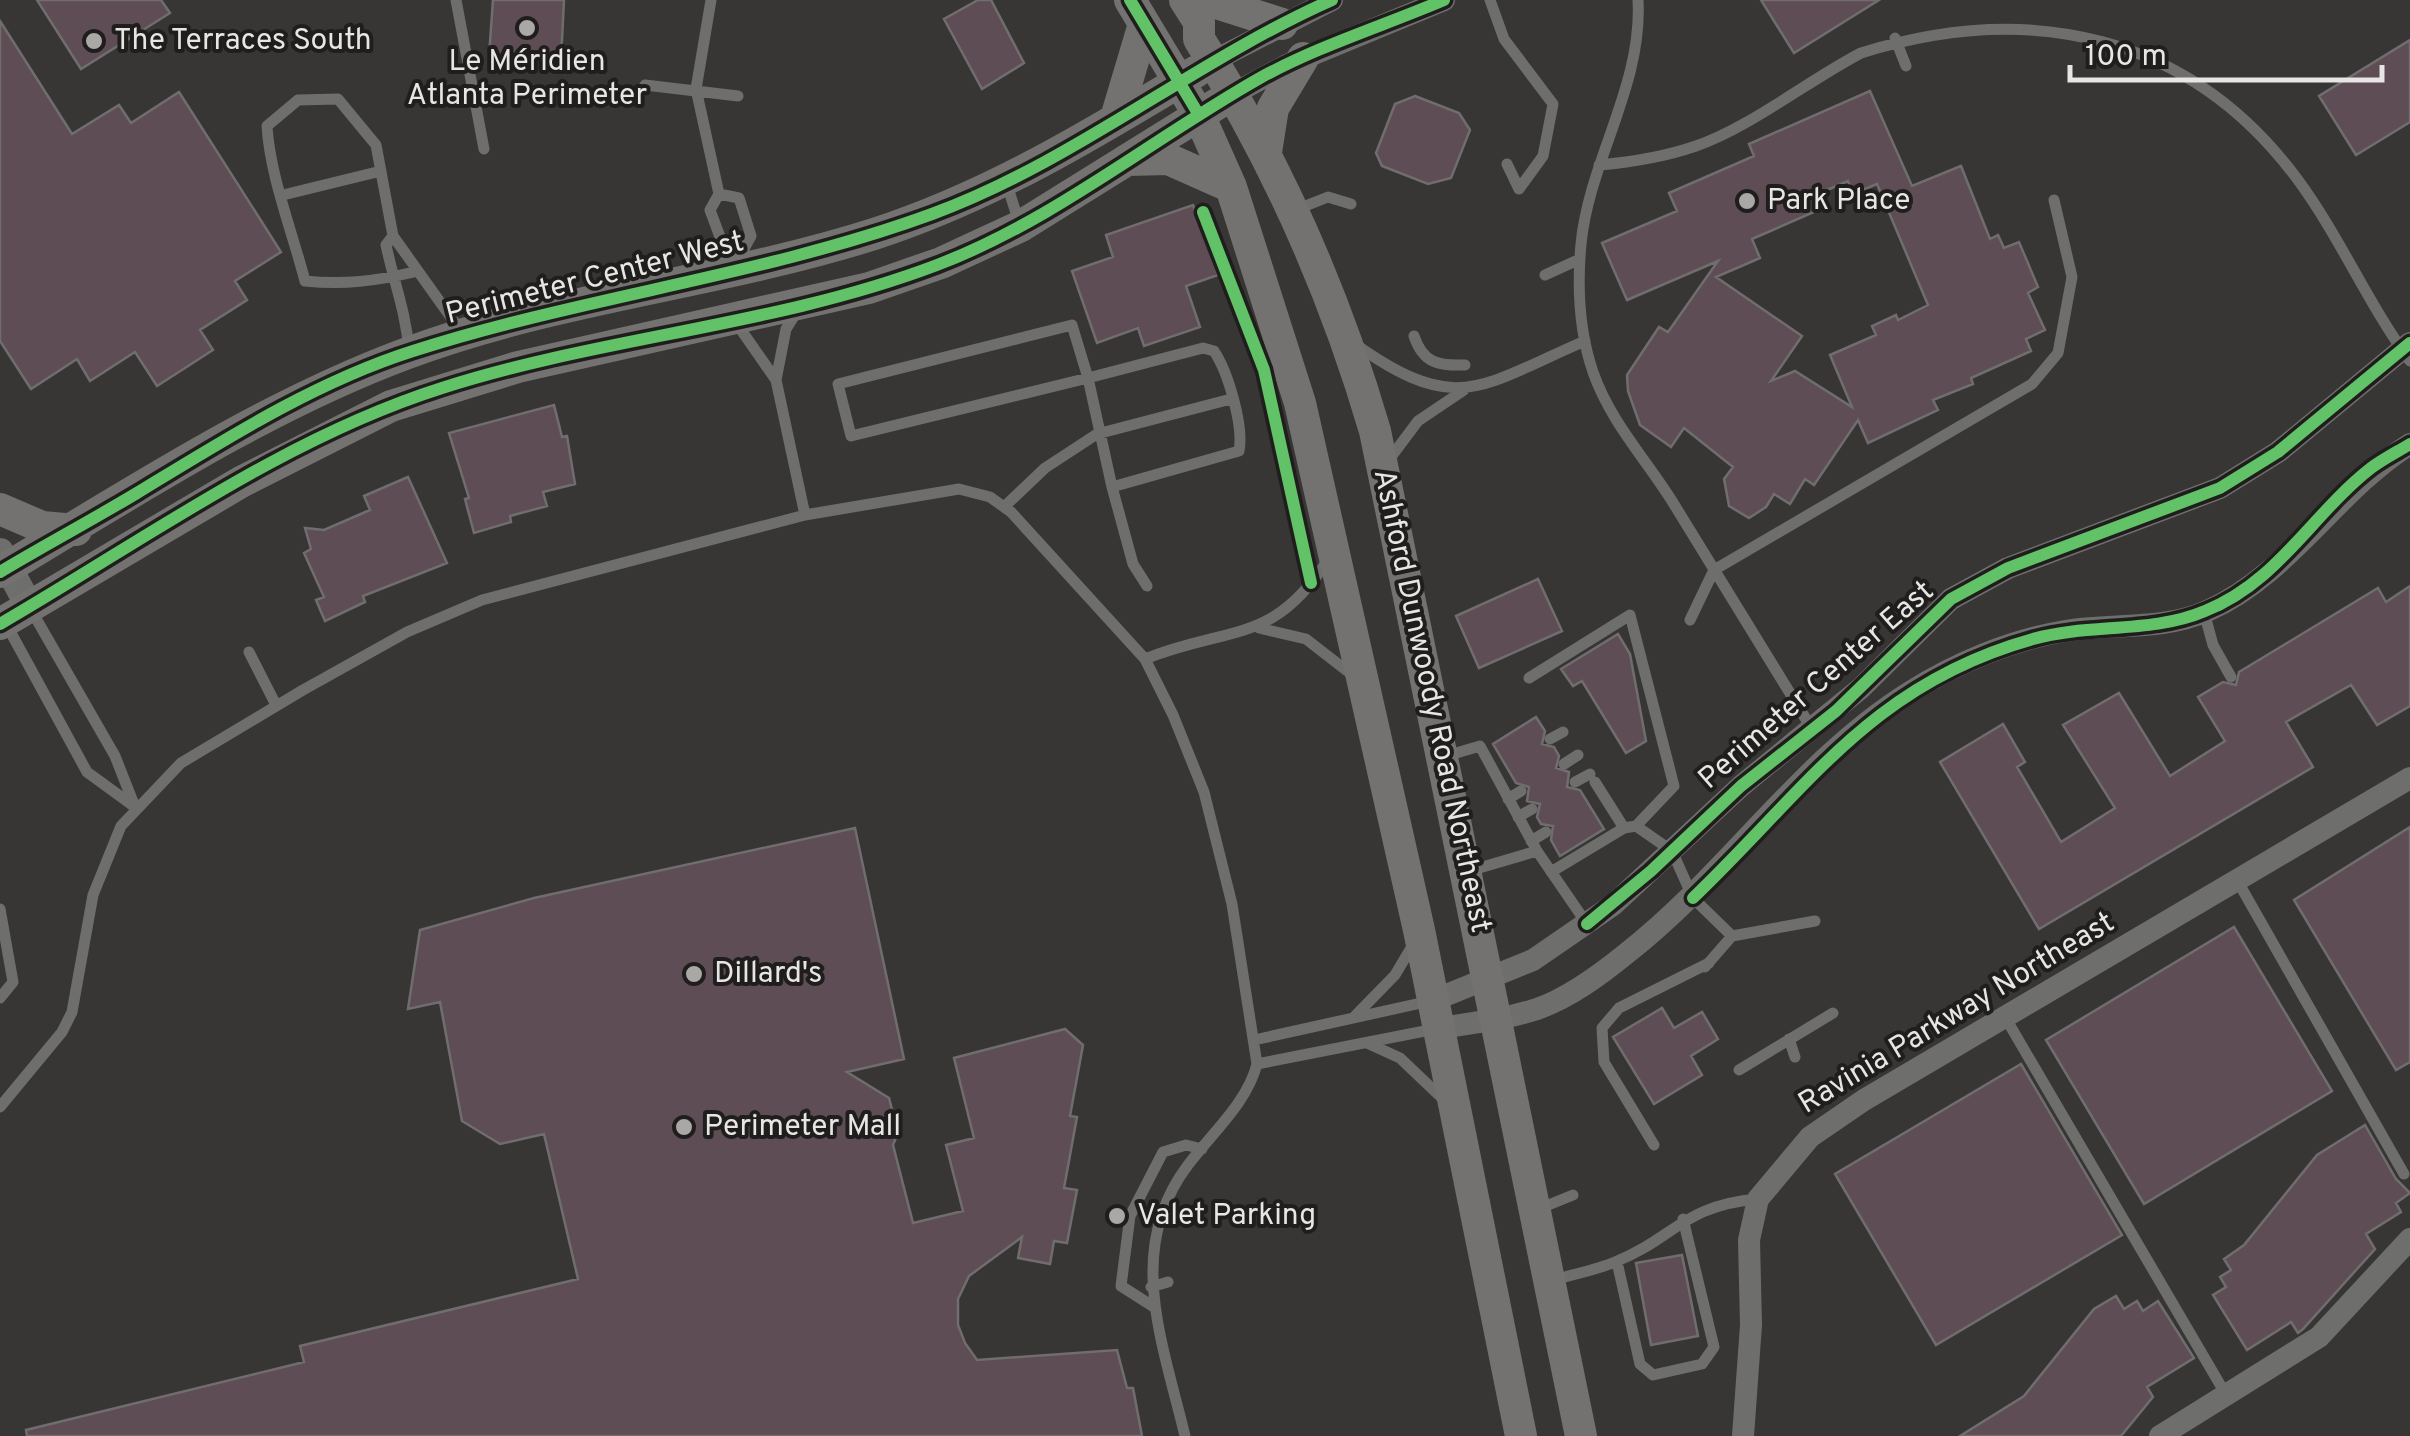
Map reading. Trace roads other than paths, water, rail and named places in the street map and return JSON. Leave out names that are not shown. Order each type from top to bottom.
[{"type":"main road","name":"Ashford Dunwoody Road Northeast","points":[[1186,0],[1213,61],[1266,152],[1294,210],[1345,337],[1384,468],[1581,1436]]},
{"type":"main road","points":[[1207,0],[1282,24]]},
{"type":"main road","name":"Ashford Dunwoody Road Northeast","points":[[1137,12],[1200,115],[1231,187],[1300,402],[1420,930],[1521,1436]]},
{"type":"main road","points":[[1116,118],[1137,12]]},
{"type":"main road","points":[[1266,152],[1273,108],[1303,58]]},
{"type":"main road","name":"Perimeter Center West","points":[[3,564],[76,530],[220,443],[320,390],[409,352],[935,213],[1006,182],[1213,61]]},
{"type":"main road","points":[[8,616],[241,482],[390,406],[518,367],[746,318],[904,277],[1020,226],[1233,94]]},
{"type":"main road","points":[[1127,160],[1168,160],[1231,187]]},
{"type":"main road","points":[[742,262],[746,318]]},
{"type":"main road","points":[[0,509],[42,527],[76,530]]},
{"type":"street","points":[[1233,94],[1398,8],[1438,2]]},
{"type":"street","points":[[1213,61],[1317,3]]},
{"type":"street","name":"Perimeter Center East","points":[[1437,1014],[1588,924],[1741,786],[1887,664],[1933,614],[1964,591],[2008,568],[2220,488],[2278,452],[2407,351]]},
{"type":"street","name":"Perimeter Center East","points":[[1437,1014],[1497,1018],[1565,996],[1622,957],[1693,898],[1864,724],[1946,672],[2004,647],[2066,630],[2156,624],[2204,612],[2251,587],[2370,469],[2410,444]]},
{"type":"street","points":[[3,564],[8,616]]},
{"type":"street","points":[[1799,786],[1815,757],[1812,729],[1827,732],[1864,724]]},
{"type":"street","name":"Ravinia Parkway Northeast","points":[[1743,1436],[1751,1325],[1749,1240],[1758,1199],[1810,1137],[2410,778]]},
{"type":"street","points":[[2160,1436],[2319,1337],[2410,1238]]},
{"type":"lane","points":[[456,0],[484,148]]},
{"type":"lane","points":[[711,0],[696,90],[718,194],[710,210],[723,245],[742,262],[751,236],[739,198],[718,194]]},
{"type":"lane","points":[[1490,0],[1504,39],[1553,104],[1542,156],[1519,189],[1507,164]]},
{"type":"lane","points":[[1638,0],[1634,52],[1589,197],[1580,259],[1585,341],[1595,376],[1624,432],[1812,729]]},
{"type":"lane","points":[[2035,16],[2096,28],[2154,50],[2229,103],[2300,183],[2407,351]]},
{"type":"lane","points":[[1600,165],[1648,160],[1700,145],[1896,38],[1962,18]]},
{"type":"lane","points":[[1896,38],[1906,66]]},
{"type":"lane","points":[[645,85],[738,96]]},
{"type":"lane","points":[[414,272],[349,286],[305,281],[283,195],[269,161],[267,126],[298,100],[338,98],[376,145],[393,236],[414,272],[466,335]]},
{"type":"lane","points":[[283,195],[382,170]]},
{"type":"lane","points":[[1006,182],[1020,226]]},
{"type":"lane","points":[[1294,210],[1328,197],[1350,204]]},
{"type":"lane","points":[[1690,620],[1714,570],[2032,384],[2058,353],[2072,277],[2054,200]]},
{"type":"lane","points":[[393,236],[386,245],[407,312],[409,352]]},
{"type":"lane","points":[[1545,275],[1580,259]]},
{"type":"lane","points":[[776,380],[786,329],[800,304]]},
{"type":"lane","points":[[746,318],[776,380],[805,515]]},
{"type":"lane","points":[[1112,487],[1239,451],[1241,441],[1219,358],[1203,348],[1088,378],[851,436],[838,384],[1072,324],[1088,378],[1097,434],[1132,564],[1147,586]]},
{"type":"lane","points":[[1414,336],[1419,353],[1437,366],[1465,365]]},
{"type":"lane","points":[[1345,337],[1414,380],[1464,390]]},
{"type":"lane","points":[[1384,468],[1418,421],[1464,390],[1585,341]]},
{"type":"lane","points":[[1004,507],[1045,468],[1097,434],[1231,399]]},
{"type":"lane","points":[[0,1107],[62,1032],[72,1012],[92,895],[109,847],[136,807],[181,763],[407,632],[482,600],[805,515],[934,490],[960,489],[990,496],[1145,658],[1204,792],[1232,904],[1258,1064],[1249,1087],[1180,1175],[1156,1224],[1151,1286],[1185,1436]]},
{"type":"lane","points":[[1145,658],[1259,628],[1302,596],[1334,550]]},
{"type":"lane","points":[[2204,612],[2214,646],[2231,677]]},
{"type":"lane","points":[[8,616],[114,756],[136,807]]},
{"type":"lane","points":[[8,616],[87,772],[136,807]]},
{"type":"lane","points":[[1528,678],[1630,616],[1674,786],[1630,827],[1551,872]]},
{"type":"lane","points":[[1259,628],[1306,639],[1361,683]]},
{"type":"lane","points":[[249,652],[276,705]]},
{"type":"lane","points":[[1550,740],[1563,732]]},
{"type":"lane","points":[[1442,757],[1480,746],[1500,770],[1508,799],[1534,846],[1588,924]]},
{"type":"lane","points":[[1564,764],[1578,755]]},
{"type":"lane","points":[[1576,782],[1592,778],[1630,827],[1672,851],[1693,898],[1732,936]]},
{"type":"lane","points":[[1508,799],[1521,790]]},
{"type":"lane","points":[[1590,806],[1605,797]]},
{"type":"lane","points":[[1518,817],[1532,809]]},
{"type":"lane","points":[[1465,872],[1534,846],[1546,832]]},
{"type":"lane","points":[[2237,880],[2404,1174]]},
{"type":"lane","points":[[0,910],[13,982],[0,998]]},
{"type":"lane","points":[[1696,978],[1732,936],[1816,920]]},
{"type":"lane","points":[[1352,1019],[1395,976],[1420,930]]},
{"type":"lane","points":[[1654,1145],[1604,1062],[1602,1028],[1619,1008],[1708,962]]},
{"type":"lane","points":[[1738,1070],[1832,1013]]},
{"type":"lane","points":[[1254,1040],[1352,1019],[1437,1014]]},
{"type":"lane","points":[[1258,1064],[1367,1043],[1437,1014]]},
{"type":"lane","points":[[2005,1017],[2225,1393]]},
{"type":"lane","points":[[1790,1040],[1796,1056]]},
{"type":"lane","points":[[1367,1043],[1400,1058],[1457,1115]]},
{"type":"lane","points":[[1154,1307],[1122,1286],[1130,1216],[1164,1152],[1186,1145],[1202,1149]]},
{"type":"lane","points":[[1536,1210],[1573,1194]]},
{"type":"lane","points":[[1550,1281],[1618,1262],[1683,1219],[1724,1202],[1758,1199]]},
{"type":"lane","points":[[1618,1262],[1640,1364],[1653,1374],[1702,1364],[1714,1347],[1683,1219]]},
{"type":"lane","points":[[1151,1286],[1168,1282]]},
{"type":"place","name":"Le Méridien Atlanta Perimeter","points":[[527,28]]},
{"type":"place","name":"The Terraces South","points":[[94,41]]},
{"type":"place","name":"Park Place","points":[[1747,201]]},
{"type":"place","name":"Dillard's","points":[[694,974]]},
{"type":"place","name":"Perimeter Mall","points":[[684,1127]]},
{"type":"place","name":"Valet Parking","points":[[1117,1216]]}]
